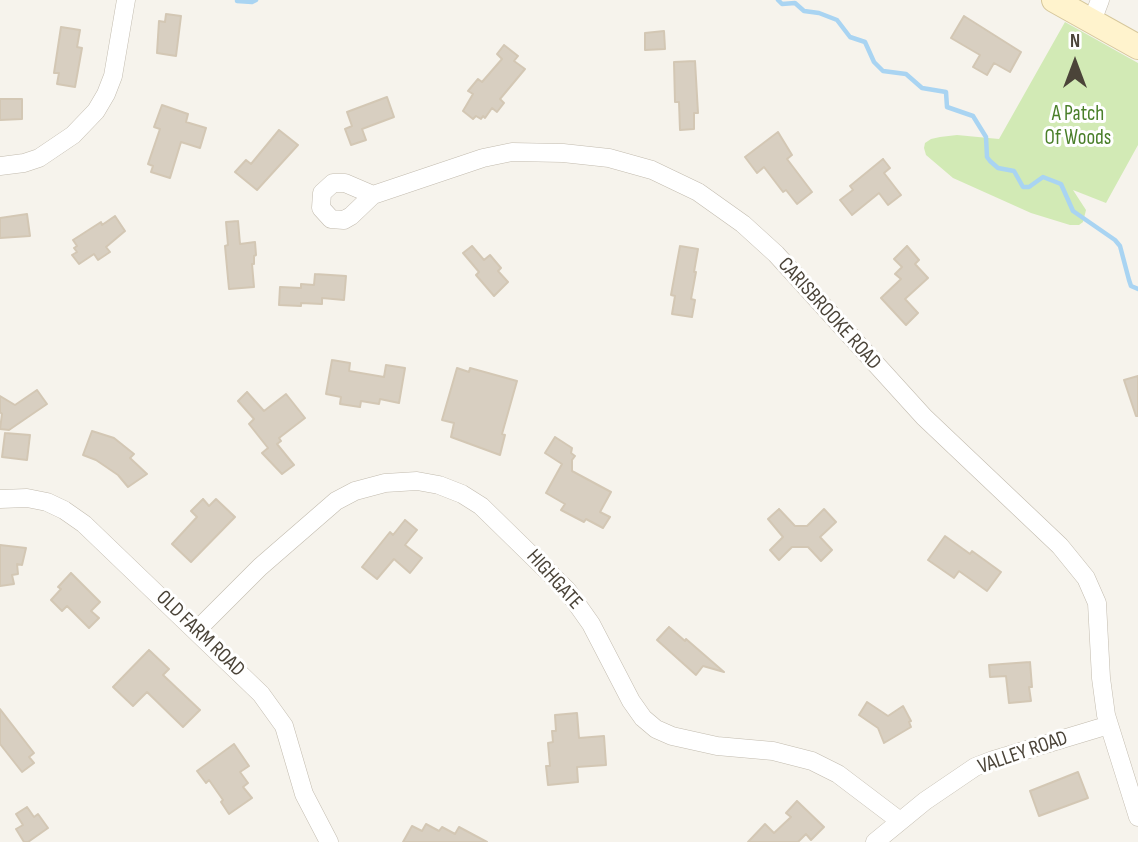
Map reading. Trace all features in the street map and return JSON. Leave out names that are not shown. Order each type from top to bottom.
[{"type":"street","points":[[0,166],[39,158],[73,135],[96,111],[113,76],[126,0]]},
{"type":"street","points":[[1054,0],[1096,10],[1138,47]]},
{"type":"street","name":"CARISBROOKE ROAD","points":[[373,195],[493,155],[538,152],[609,158],[652,170],[688,187],[726,210],[764,242],[924,417],[1055,540],[1079,568],[1097,603],[1101,678],[1109,725],[1138,817]]},
{"type":"street","name":"HIGHGATE","points":[[196,631],[261,567],[336,501],[355,491],[385,483],[417,481],[439,485],[475,501],[567,590],[592,624],[631,701],[656,729],[672,736],[717,746],[779,752],[812,761],[838,774],[900,821]]},
{"type":"street","name":"OLD FARM ROAD","points":[[0,499],[27,498],[70,513],[98,535],[256,689],[279,716],[304,794],[329,842]]},
{"type":"street","name":"VALLEY ROAD","points":[[875,842],[936,793],[975,767],[1109,725]]},
{"type":"green space","name":"A Patch Of Woods","points":[[1065,22],[1138,63],[1138,145],[1106,203],[1073,190],[1086,210],[1083,222],[1079,225],[1070,225],[1031,213],[953,178],[926,155],[924,148],[925,143],[940,137],[957,135],[999,139]]},
{"type":"building","points":[[166,14],[181,16],[176,56],[157,53],[159,21],[165,22]]},
{"type":"building","points":[[964,16],[1021,52],[1010,72],[994,63],[987,75],[973,67],[980,55],[951,38]]},
{"type":"building","points":[[61,27],[80,30],[77,47],[82,48],[75,87],[57,84],[59,73],[54,73]]},
{"type":"building","points":[[664,31],[665,49],[645,50],[645,33]]},
{"type":"building","points":[[504,45],[518,56],[514,61],[525,69],[500,99],[504,103],[497,112],[492,108],[485,118],[476,116],[473,119],[463,111],[473,94],[468,91],[478,79],[482,82],[502,59],[497,54]]},
{"type":"building","points":[[695,61],[698,113],[694,113],[694,129],[680,130],[679,102],[675,102],[674,62]]},
{"type":"building","points":[[387,97],[394,117],[362,129],[366,140],[351,145],[345,129],[352,126],[347,112]]},
{"type":"building","points":[[0,99],[22,99],[22,119],[0,120]]},
{"type":"building","points":[[162,105],[188,114],[186,122],[206,128],[200,148],[181,142],[170,178],[151,172],[153,166],[148,164],[160,129],[154,127]]},
{"type":"building","points":[[279,130],[298,145],[257,190],[235,172],[246,160],[251,164]]},
{"type":"building","points":[[778,132],[792,155],[787,159],[812,192],[797,204],[786,190],[783,192],[764,167],[757,173],[745,157]]},
{"type":"building","points":[[883,159],[890,168],[884,173],[901,195],[888,205],[879,193],[852,215],[840,200],[853,190],[850,186]]},
{"type":"building","points":[[27,214],[30,236],[0,238],[0,218]]},
{"type":"building","points":[[115,216],[125,231],[106,247],[110,252],[98,260],[94,254],[79,264],[72,255],[77,252],[73,240]]},
{"type":"building","points":[[238,221],[240,244],[255,242],[256,255],[252,264],[254,287],[229,289],[226,222]]},
{"type":"building","points":[[472,246],[484,260],[490,255],[501,268],[498,271],[508,282],[494,296],[476,275],[479,272],[463,253]]},
{"type":"building","points":[[680,246],[698,249],[691,299],[695,300],[692,317],[672,314],[675,296],[671,295]]},
{"type":"building","points":[[907,246],[919,260],[915,264],[928,278],[905,299],[918,313],[906,325],[881,298],[901,279],[895,274],[902,267],[894,259]]},
{"type":"building","points":[[315,274],[346,276],[344,300],[322,298],[322,304],[279,305],[280,287],[301,288],[301,284],[314,285]]},
{"type":"building","points":[[332,360],[350,363],[349,371],[384,377],[386,365],[405,368],[399,403],[380,399],[379,404],[361,401],[360,407],[340,404],[341,397],[326,394]]},
{"type":"building","points":[[457,368],[469,372],[470,368],[517,381],[502,434],[505,435],[500,455],[451,437],[454,423],[442,420]]},
{"type":"building","points":[[1138,376],[1138,416],[1136,416],[1124,380]]},
{"type":"building","points":[[37,390],[47,404],[9,430],[0,429],[0,396],[15,405]]},
{"type":"building","points":[[247,392],[264,411],[286,394],[305,418],[279,438],[281,441],[277,444],[294,465],[282,474],[262,453],[268,448],[249,424],[254,419],[238,401]]},
{"type":"building","points":[[92,431],[114,438],[134,454],[130,458],[147,474],[128,487],[118,475],[96,460],[83,455]]},
{"type":"building","points":[[5,433],[30,435],[27,460],[2,457]]},
{"type":"building","points":[[555,437],[572,448],[571,453],[575,456],[572,460],[572,471],[611,492],[600,512],[610,517],[603,528],[561,510],[565,504],[546,493],[562,464],[545,453]]},
{"type":"building","points":[[203,499],[209,506],[216,499],[235,517],[191,562],[172,544],[197,517],[191,511]]},
{"type":"building","points":[[779,509],[795,526],[807,526],[824,509],[836,522],[820,537],[832,550],[821,561],[808,547],[792,547],[779,560],[770,550],[783,537],[768,519]]},
{"type":"building","points":[[405,520],[417,530],[405,545],[422,558],[410,573],[394,559],[377,579],[362,567],[390,532],[393,535]]},
{"type":"building","points":[[945,536],[1001,572],[987,591],[959,571],[954,578],[928,560]]},
{"type":"building","points":[[0,545],[26,548],[22,565],[17,564],[18,574],[12,575],[14,584],[0,586]]},
{"type":"building","points":[[71,573],[100,602],[91,611],[99,618],[89,628],[67,606],[62,611],[51,600],[61,589],[58,587]]},
{"type":"building","points":[[669,627],[724,672],[703,666],[696,675],[657,640]]},
{"type":"building","points":[[149,650],[169,669],[163,675],[200,710],[183,727],[147,692],[133,706],[113,687]]},
{"type":"building","points":[[1030,662],[1031,701],[1009,703],[1006,676],[990,677],[989,665]]},
{"type":"building","points":[[867,702],[888,716],[903,706],[911,721],[911,727],[884,743],[878,728],[859,715]]},
{"type":"building","points":[[0,709],[34,753],[29,757],[34,763],[22,772],[0,744]]},
{"type":"building","points":[[577,713],[579,738],[604,736],[606,765],[577,767],[578,782],[548,785],[548,743],[553,742],[552,731],[556,731],[555,715]]},
{"type":"building","points":[[234,744],[249,766],[240,772],[248,783],[243,787],[252,798],[229,814],[209,780],[206,783],[197,771]]},
{"type":"building","points":[[1078,772],[1088,798],[1039,816],[1030,791]]},
{"type":"building","points":[[797,801],[824,827],[811,840],[806,834],[798,842],[748,842],[765,824],[774,833],[791,817],[786,813]]},
{"type":"building","points":[[27,807],[34,817],[38,814],[48,828],[24,842],[16,829],[23,825],[16,814]]},
{"type":"building","points":[[426,824],[439,831],[442,827],[455,834],[459,827],[487,842],[403,842],[412,826],[422,831]]},
{"type":"waterway","points":[[237,1],[256,0]]},
{"type":"waterway","points":[[778,0],[782,4],[795,3],[804,11],[837,20],[850,37],[865,42],[874,62],[883,71],[906,74],[922,88],[946,92],[947,107],[973,116],[986,137],[987,157],[990,161],[998,168],[1014,171],[1023,187],[1029,187],[1043,177],[1061,184],[1073,211],[1120,246],[1131,286],[1138,289]]}]
